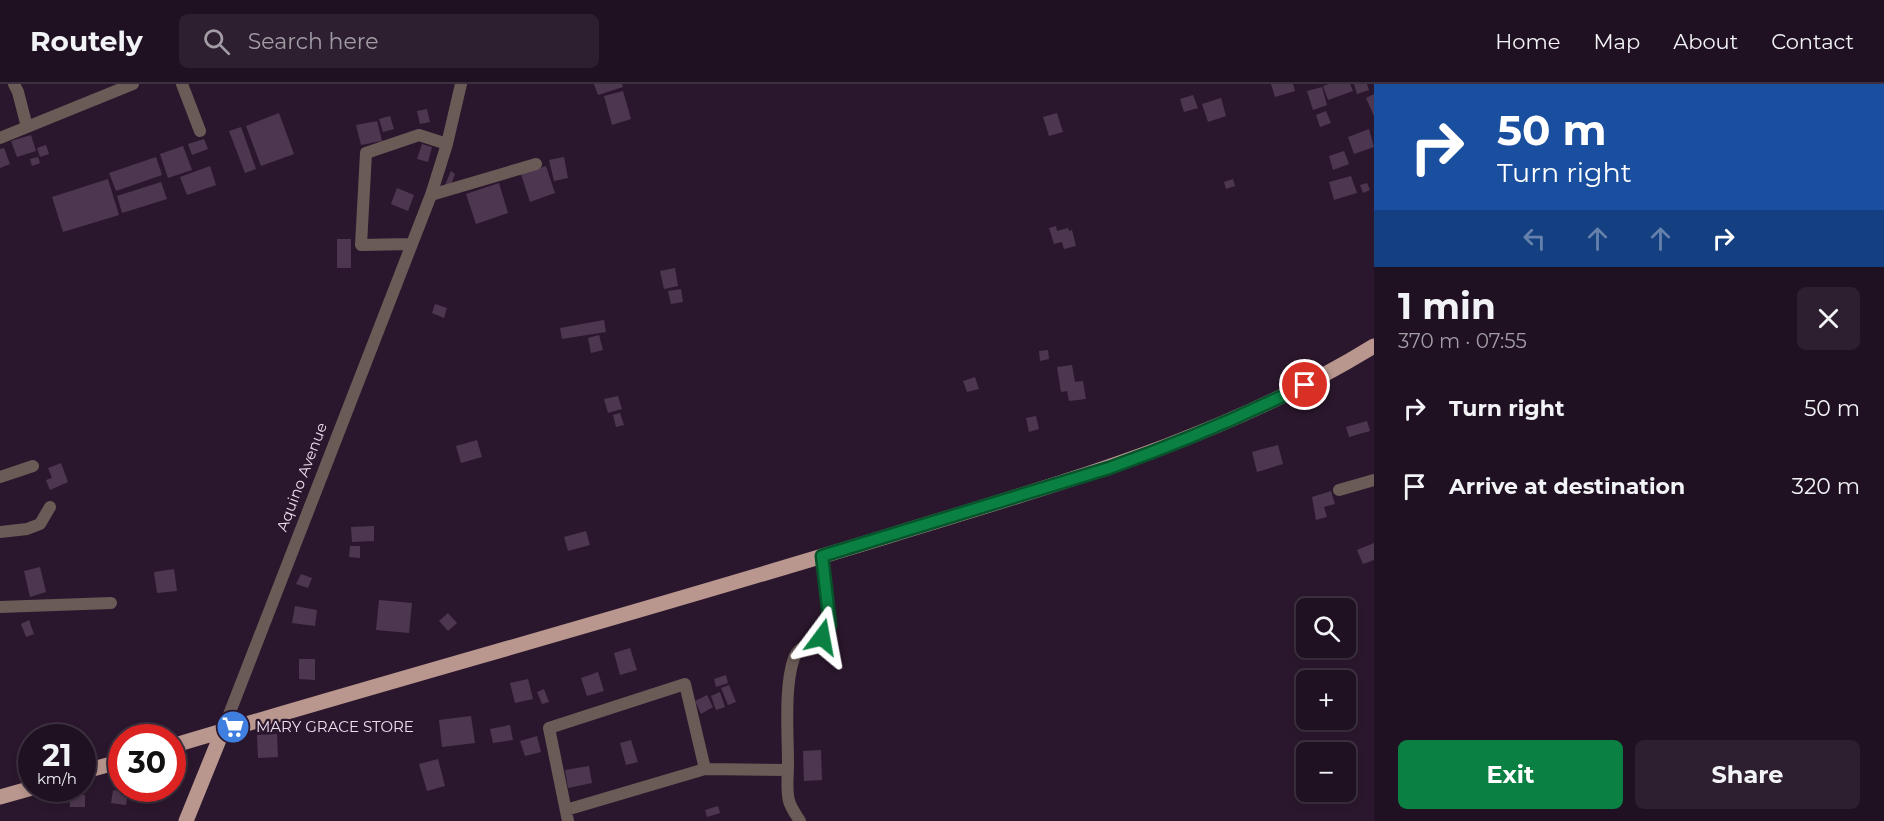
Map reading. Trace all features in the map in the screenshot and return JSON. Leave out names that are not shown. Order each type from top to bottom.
[{"type":"main road","points":[[186,742],[822,556],[1109,468],[1241,416],[1326,374],[1374,346]]},
{"type":"main road","name":"Aquino Avenue","points":[[186,821],[223,730]]},
{"type":"main road","points":[[0,797],[18,792]]},
{"type":"street","points":[[14,84],[27,127]]},
{"type":"street","points":[[0,138],[133,84]]},
{"type":"street","points":[[182,84],[200,131]]},
{"type":"street","name":"Aquino Avenue","points":[[223,730],[431,195],[447,144],[461,84]]},
{"type":"street","points":[[411,244],[362,245],[366,153],[419,135],[447,144]]},
{"type":"street","points":[[431,195],[536,164]]},
{"type":"street","points":[[0,477],[33,466]]},
{"type":"street","points":[[1339,490],[1374,480]]},
{"type":"street","points":[[0,532],[27,529],[40,524],[50,507]]},
{"type":"street","points":[[800,821],[789,804],[787,788],[788,697],[794,657],[798,651],[822,637],[830,625],[822,556]]},
{"type":"street","points":[[0,607],[111,603]]},
{"type":"street","points":[[705,769],[685,684],[549,728],[567,816],[705,769],[788,770]]},
{"type":"building","points":[[594,84],[622,84],[623,87],[598,95]]},
{"type":"building","points":[[1271,84],[1293,84],[1295,91],[1275,97]]},
{"type":"building","points":[[1350,84],[1353,91],[1328,100],[1323,86]]},
{"type":"building","points":[[1354,84],[1367,84],[1369,90],[1357,94]]},
{"type":"building","points":[[1322,87],[1327,105],[1313,110],[1307,91]]},
{"type":"building","points":[[623,91],[631,119],[612,125],[604,96]]},
{"type":"building","points":[[1374,94],[1374,116],[1366,98]]},
{"type":"building","points":[[1193,95],[1198,108],[1184,112],[1180,99]]},
{"type":"building","points":[[1221,98],[1226,116],[1208,122],[1202,104]]},
{"type":"building","points":[[427,109],[430,122],[420,124],[417,111]]},
{"type":"building","points":[[1326,111],[1331,123],[1320,127],[1316,115]]},
{"type":"building","points":[[279,113],[294,154],[261,166],[246,126]]},
{"type":"building","points":[[1057,113],[1063,132],[1049,136],[1043,117]]},
{"type":"building","points":[[390,116],[394,129],[383,132],[379,119]]},
{"type":"building","points":[[377,121],[382,141],[361,145],[356,125]]},
{"type":"building","points":[[241,127],[256,169],[245,173],[229,131]]},
{"type":"building","points":[[1369,129],[1374,147],[1354,154],[1348,137]]},
{"type":"building","points":[[31,135],[36,151],[17,157],[11,141]]},
{"type":"building","points":[[204,139],[208,149],[192,155],[188,144]]},
{"type":"building","points":[[422,144],[432,147],[428,162],[417,159]]},
{"type":"building","points":[[46,145],[49,154],[40,157],[37,148]]},
{"type":"building","points":[[183,146],[192,170],[168,178],[160,154]]},
{"type":"building","points":[[4,148],[10,164],[0,168],[0,149]]},
{"type":"building","points":[[1344,151],[1349,164],[1333,170],[1329,156]]},
{"type":"building","points":[[38,157],[40,163],[32,166],[30,159]]},
{"type":"building","points":[[156,157],[162,175],[116,191],[109,173]]},
{"type":"building","points":[[564,157],[568,178],[554,181],[549,160]]},
{"type":"building","points":[[210,166],[216,185],[187,195],[180,177]]},
{"type":"building","points":[[546,166],[555,193],[530,202],[521,174]]},
{"type":"building","points":[[451,171],[455,174],[450,187],[445,185]]},
{"type":"building","points":[[1351,176],[1357,193],[1334,200],[1329,182]]},
{"type":"building","points":[[108,179],[119,215],[63,232],[52,197]]},
{"type":"building","points":[[1233,179],[1235,186],[1226,189],[1224,182]]},
{"type":"building","points":[[161,182],[167,199],[122,213],[117,196]]},
{"type":"building","points":[[499,183],[508,213],[476,224],[466,194]]},
{"type":"building","points":[[1367,183],[1370,190],[1363,193],[1360,185]]},
{"type":"building","points":[[397,188],[414,195],[408,211],[391,204]]},
{"type":"building","points":[[1056,226],[1057,231],[1068,228],[1069,231],[1072,230],[1076,246],[1064,249],[1062,242],[1054,244],[1049,228]]},
{"type":"building","points":[[337,239],[351,239],[351,268],[337,268]]},
{"type":"building","points":[[675,268],[678,286],[664,289],[660,271]]},
{"type":"building","points":[[681,289],[683,302],[671,304],[668,291]]},
{"type":"building","points":[[435,304],[447,308],[444,318],[432,313]]},
{"type":"building","points":[[604,320],[606,332],[562,339],[560,328]]},
{"type":"building","points":[[599,335],[603,350],[591,353],[588,338]]},
{"type":"building","points":[[1048,350],[1049,359],[1040,361],[1039,351]]},
{"type":"building","points":[[1072,365],[1075,382],[1083,381],[1086,399],[1069,401],[1067,391],[1061,392],[1057,367]]},
{"type":"building","points":[[975,377],[979,389],[967,392],[963,381]]},
{"type":"building","points":[[618,396],[622,409],[608,413],[604,399]]},
{"type":"building","points":[[620,413],[624,425],[616,427],[613,415]]},
{"type":"building","points":[[1036,416],[1039,429],[1029,432],[1026,418]]},
{"type":"building","points":[[1367,421],[1370,431],[1349,437],[1346,427]]},
{"type":"building","points":[[477,440],[482,457],[461,463],[456,446]]},
{"type":"building","points":[[1278,445],[1283,464],[1257,472],[1252,452]]},
{"type":"building","points":[[61,463],[68,482],[50,490],[46,480],[52,478],[48,468]]},
{"type":"building","points":[[1331,491],[1335,504],[1324,507],[1327,517],[1316,520],[1312,497]]},
{"type":"building","points":[[374,526],[374,541],[352,542],[351,527]]},
{"type":"building","points":[[586,531],[590,545],[568,551],[564,537]]},
{"type":"building","points":[[1374,543],[1374,560],[1363,564],[1357,550]]},
{"type":"building","points":[[350,546],[360,546],[360,558],[349,557]]},
{"type":"building","points":[[40,567],[46,592],[30,597],[24,571]]},
{"type":"building","points":[[174,569],[177,591],[157,593],[154,572]]},
{"type":"building","points":[[301,574],[312,578],[308,588],[296,584]]},
{"type":"building","points":[[379,600],[412,603],[409,633],[376,630]]},
{"type":"building","points":[[295,606],[317,610],[315,626],[292,623]]},
{"type":"building","points":[[448,613],[457,623],[448,631],[439,621]]},
{"type":"building","points":[[29,620],[34,634],[26,637],[21,624]]},
{"type":"building","points":[[630,648],[637,670],[620,675],[614,653]]},
{"type":"building","points":[[299,659],[315,659],[315,680],[299,679]]},
{"type":"building","points":[[598,672],[604,691],[587,696],[581,678]]},
{"type":"building","points":[[726,675],[728,683],[716,687],[714,679]]},
{"type":"building","points":[[528,679],[533,699],[515,703],[510,683]]},
{"type":"building","points":[[729,685],[736,702],[728,705],[721,688]]},
{"type":"building","points":[[544,689],[549,702],[542,704],[537,692]]},
{"type":"building","points":[[720,692],[725,707],[716,710],[711,696]]},
{"type":"building","points":[[707,695],[713,707],[701,714],[695,701]]},
{"type":"building","points":[[471,716],[475,743],[442,747],[439,720]]},
{"type":"building","points":[[510,725],[513,740],[493,743],[490,729]]},
{"type":"building","points":[[277,734],[278,757],[258,758],[257,735]]},
{"type":"building","points":[[537,736],[541,752],[525,756],[520,741]]},
{"type":"building","points":[[631,740],[638,762],[626,765],[620,743]]},
{"type":"building","points":[[821,750],[822,780],[804,781],[803,751]]},
{"type":"building","points":[[438,759],[445,786],[427,791],[419,764]]},
{"type":"building","points":[[589,766],[592,783],[568,788],[565,770]]},
{"type":"building","points":[[70,802],[85,802],[85,807],[70,807]]},
{"type":"building","points":[[111,802],[126,802],[126,805]]},
{"type":"building","points":[[718,806],[720,813],[707,817],[705,810]]},
{"type":"place","name":"MARY GRACE STORE","points":[[233,727]]},
{"type":"route","points":[[822,637],[830,625],[822,556],[1109,468],[1198,435],[1305,385]]}]
